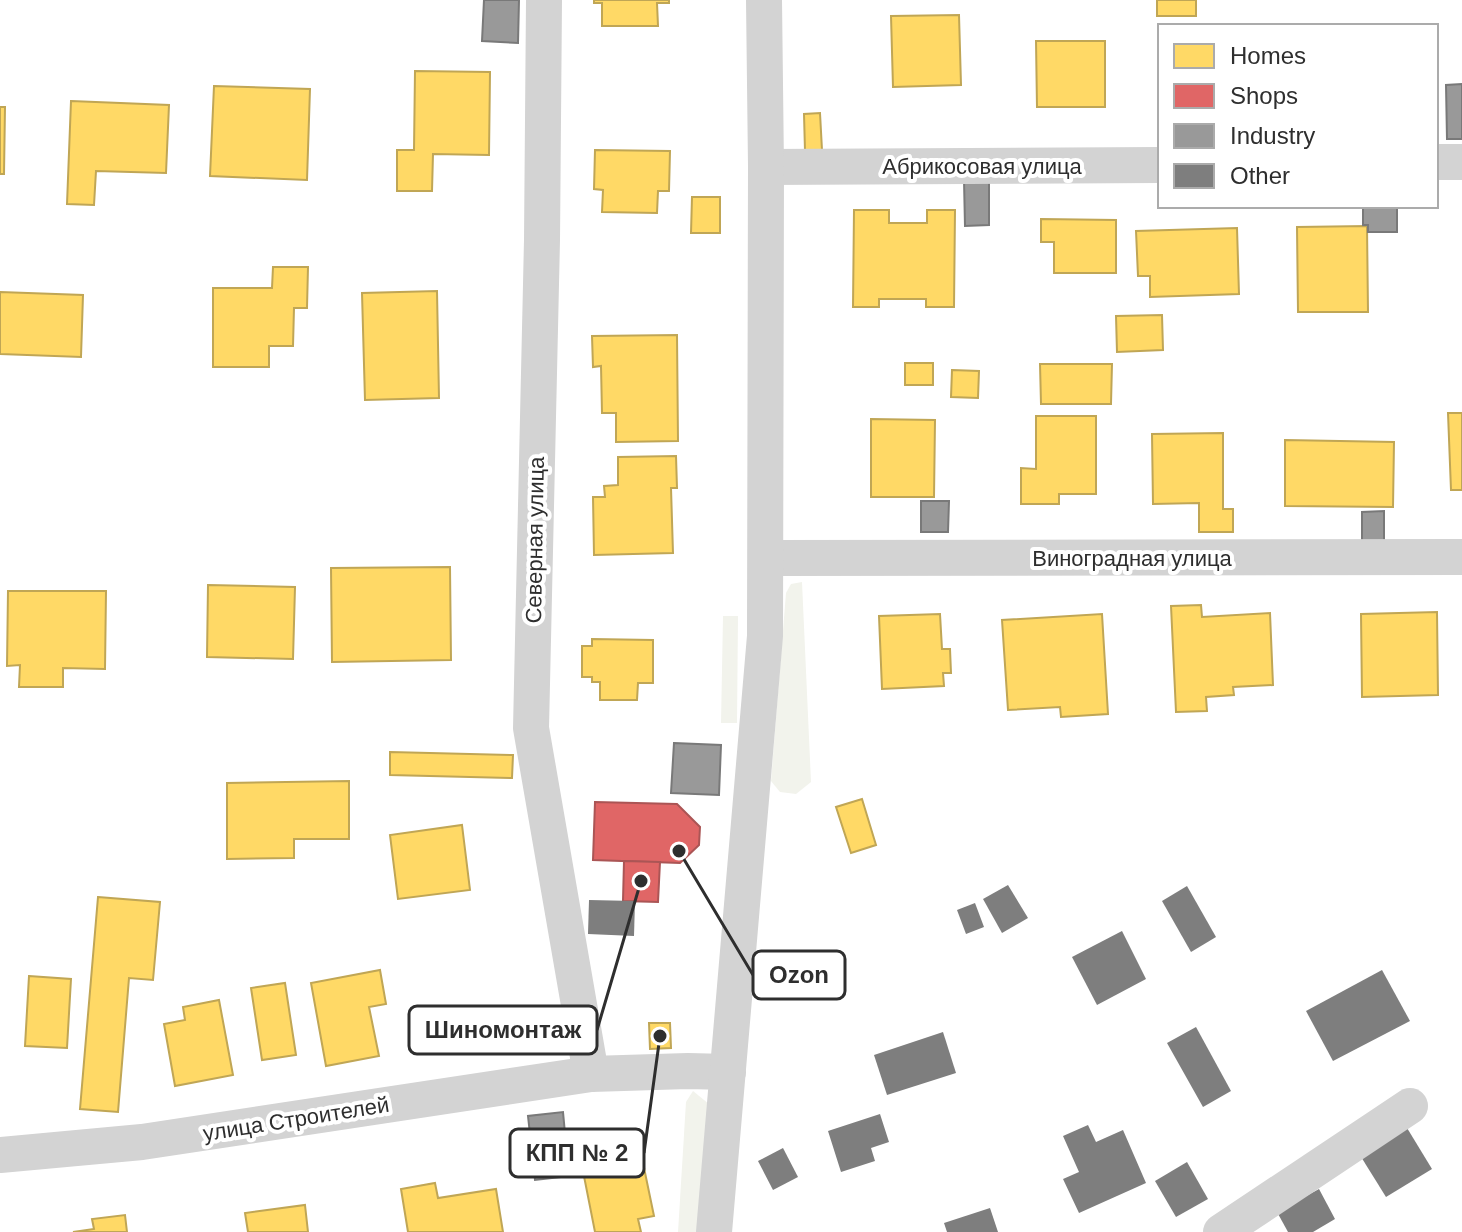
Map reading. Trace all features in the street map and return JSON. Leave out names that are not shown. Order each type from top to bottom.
[{"type":"street","name":"Северная улица","points":[[544,0],[531,728],[591,1074]]},
{"type":"street","points":[[714,1232],[761,687],[784,558],[766,167],[764,0]]},
{"type":"street","points":[[1438,162],[1462,162]]},
{"type":"street","name":"Абрикосовая улица","points":[[766,167],[1158,165]]},
{"type":"street","name":"Виноградная улица","points":[[784,558],[1462,557]]},
{"type":"street","name":"улица Строителей","points":[[0,1155],[157,1140],[591,1074],[728,1072]]},
{"type":"street","points":[[1221,1232],[1410,1106]]},
{"type":"shaded area","points":[[802,582],[811,782],[796,794],[780,792],[771,781],[786,593],[791,584]]},
{"type":"shaded area","points":[[723,616],[738,616],[737,723],[721,723]]},
{"type":"shaded area","points":[[693,1091],[715,1109],[704,1232],[678,1232],[686,1102]]},
{"type":"building: Homes","points":[[594,0],[669,0],[669,3],[657,3],[658,26],[602,26],[602,3],[594,3]]},
{"type":"building: Homes","points":[[1157,0],[1196,0],[1196,16],[1157,16]]},
{"type":"building: Homes","points":[[959,15],[961,85],[893,87],[891,16]]},
{"type":"building: Homes","points":[[1036,41],[1105,41],[1105,107],[1037,107]]},
{"type":"building: Homes","points":[[415,71],[490,72],[489,155],[433,154],[432,191],[397,191],[397,150],[414,150]]},
{"type":"building: Homes","points":[[214,86],[310,89],[307,180],[210,176]]},
{"type":"building: Homes","points":[[71,101],[169,105],[166,173],[96,171],[94,205],[67,204]]},
{"type":"building: Homes","points":[[0,107],[5,107],[4,174],[0,174]]},
{"type":"building: Homes","points":[[820,113],[822,150],[805,151],[804,114]]},
{"type":"building: Homes","points":[[595,150],[670,151],[669,191],[658,191],[657,213],[602,212],[603,190],[594,189]]},
{"type":"building: Homes","points":[[692,197],[720,197],[720,233],[691,233]]},
{"type":"building: Homes","points":[[854,210],[889,210],[889,223],[927,223],[927,210],[955,210],[954,307],[926,307],[926,299],[879,299],[879,307],[853,307]]},
{"type":"building: Homes","points":[[1041,219],[1116,220],[1116,273],[1054,273],[1054,242],[1041,242]]},
{"type":"building: Homes","points":[[1367,226],[1368,312],[1298,312],[1297,227]]},
{"type":"building: Homes","points":[[1237,228],[1239,294],[1150,297],[1150,276],[1138,276],[1136,231]]},
{"type":"building: Homes","points":[[273,267],[308,267],[307,308],[294,308],[293,346],[269,346],[269,367],[213,367],[213,288],[272,288]]},
{"type":"building: Homes","points":[[437,291],[439,398],[365,400],[362,293]]},
{"type":"building: Homes","points":[[0,292],[83,295],[81,357],[0,354]]},
{"type":"building: Homes","points":[[1162,315],[1163,350],[1117,352],[1116,316]]},
{"type":"building: Homes","points":[[677,335],[678,441],[616,442],[616,413],[602,413],[601,366],[593,367],[592,336]]},
{"type":"building: Homes","points":[[905,363],[933,363],[933,385],[905,385]]},
{"type":"building: Homes","points":[[1040,364],[1112,364],[1111,404],[1041,404]]},
{"type":"building: Homes","points":[[952,370],[979,371],[978,398],[951,397]]},
{"type":"building: Homes","points":[[1448,413],[1462,413],[1462,490],[1451,490]]},
{"type":"building: Homes","points":[[1036,416],[1096,416],[1096,494],[1059,494],[1059,504],[1021,504],[1021,468],[1036,469]]},
{"type":"building: Homes","points":[[871,419],[935,420],[934,497],[871,497]]},
{"type":"building: Homes","points":[[1223,433],[1223,509],[1233,509],[1233,532],[1199,532],[1199,503],[1153,504],[1152,434]]},
{"type":"building: Homes","points":[[1285,440],[1394,442],[1393,507],[1285,506]]},
{"type":"building: Homes","points":[[676,456],[677,488],[671,488],[673,553],[594,555],[593,497],[605,497],[604,486],[618,485],[618,457]]},
{"type":"building: Homes","points":[[450,567],[451,660],[332,662],[331,568]]},
{"type":"building: Homes","points":[[208,585],[295,587],[293,659],[207,657]]},
{"type":"building: Homes","points":[[8,591],[106,591],[105,669],[63,668],[63,687],[19,687],[20,665],[7,666]]},
{"type":"building: Homes","points":[[1201,605],[1202,617],[1270,613],[1273,685],[1233,687],[1234,695],[1206,697],[1207,711],[1176,712],[1171,606]]},
{"type":"building: Homes","points":[[1437,612],[1438,695],[1362,697],[1361,614]]},
{"type":"building: Homes","points":[[940,614],[942,649],[950,649],[951,673],[943,673],[944,686],[882,689],[879,616]]},
{"type":"building: Homes","points":[[1102,614],[1108,714],[1061,717],[1060,707],[1008,710],[1002,620]]},
{"type":"building: Homes","points":[[592,639],[653,640],[653,683],[638,683],[637,700],[600,700],[600,682],[592,682],[592,677],[582,677],[582,646],[592,646]]},
{"type":"building: Homes","points":[[390,752],[513,755],[512,778],[390,775]]},
{"type":"building: Homes","points":[[349,781],[349,839],[294,839],[294,858],[227,859],[227,783]]},
{"type":"building: Homes","points":[[862,799],[876,845],[851,853],[836,807]]},
{"type":"building: Homes","points":[[462,825],[470,890],[398,899],[390,835]]},
{"type":"building: Homes","points":[[98,897],[160,902],[153,980],[129,978],[118,1112],[80,1109]]},
{"type":"building: Homes","points":[[380,970],[386,1004],[369,1007],[379,1056],[326,1066],[311,983]]},
{"type":"building: Homes","points":[[29,976],[71,979],[67,1048],[25,1046]]},
{"type":"building: Homes","points":[[285,983],[296,1055],[262,1060],[251,988]]},
{"type":"building: Homes","points":[[219,1000],[233,1075],[175,1086],[164,1024],[185,1020],[183,1007]]},
{"type":"building: Homes","points":[[649,1023],[670,1023],[671,1048],[650,1049]]},
{"type":"building: Homes","points":[[619,1153],[622,1167],[643,1163],[654,1216],[638,1219],[641,1232],[595,1232],[581,1161]]},
{"type":"building: Homes","points":[[435,1183],[438,1198],[496,1189],[503,1232],[408,1232],[401,1189]]},
{"type":"building: Homes","points":[[305,1205],[308,1232],[248,1232],[245,1213]]},
{"type":"building: Homes","points":[[125,1215],[127,1232],[73,1232],[94,1229],[92,1219]]},
{"type":"building: Shops","points":[[595,802],[677,804],[700,827],[699,845],[680,863],[593,860]]},
{"type":"building: Shops","points":[[624,861],[660,862],[658,902],[623,901]]},
{"type":"building: Industry","points":[[484,0],[519,0],[518,43],[482,41]]},
{"type":"building: Industry","points":[[1462,84],[1462,139],[1447,139],[1446,85]]},
{"type":"building: Industry","points":[[989,179],[989,225],[965,226],[964,180]]},
{"type":"building: Industry","points":[[1363,208],[1397,208],[1397,232],[1368,232],[1368,225],[1363,225]]},
{"type":"building: Industry","points":[[921,501],[949,501],[948,532],[921,532]]},
{"type":"building: Industry","points":[[1384,511],[1384,542],[1362,542],[1362,512]]},
{"type":"building: Industry","points":[[674,743],[721,745],[719,795],[671,793]]},
{"type":"building: Industry","points":[[563,1112],[569,1176],[535,1180],[528,1116]]},
{"type":"building: Other","points":[[1008,885],[1028,918],[1002,933],[983,899]]},
{"type":"building: Other","points":[[1187,886],[1216,937],[1191,952],[1162,901]]},
{"type":"building: Other","points":[[589,900],[635,901],[634,936],[588,934]]},
{"type":"building: Other","points":[[975,903],[984,927],[966,934],[957,910]]},
{"type":"building: Other","points":[[1122,931],[1146,979],[1097,1005],[1072,957]]},
{"type":"building: Other","points":[[1382,970],[1410,1021],[1333,1061],[1306,1011]]},
{"type":"building: Other","points":[[1196,1027],[1231,1091],[1203,1107],[1167,1043]]},
{"type":"building: Other","points":[[943,1032],[956,1073],[887,1095],[874,1055]]},
{"type":"building: Other","points":[[880,1114],[889,1142],[871,1148],[875,1161],[841,1172],[828,1131]]},
{"type":"building: Other","points":[[1404,1123],[1432,1169],[1386,1197],[1358,1152]]},
{"type":"building: Other","points":[[1088,1125],[1096,1142],[1123,1130],[1146,1183],[1079,1213],[1063,1179],[1079,1172],[1063,1136]]},
{"type":"building: Other","points":[[783,1148],[798,1177],[773,1190],[758,1161]]},
{"type":"building: Other","points":[[1187,1162],[1208,1199],[1176,1217],[1155,1181]]},
{"type":"building: Other","points":[[1319,1189],[1335,1219],[1313,1232],[1288,1232],[1277,1212]]},
{"type":"building: Other","points":[[990,1208],[998,1232],[947,1232],[944,1223]]},
{"type":"place","name":"Ozon","points":[[679,851]]},
{"type":"place","name":"Шиномонтаж","points":[[641,881]]},
{"type":"place","name":"КПП № 2","points":[[660,1036]]}]
